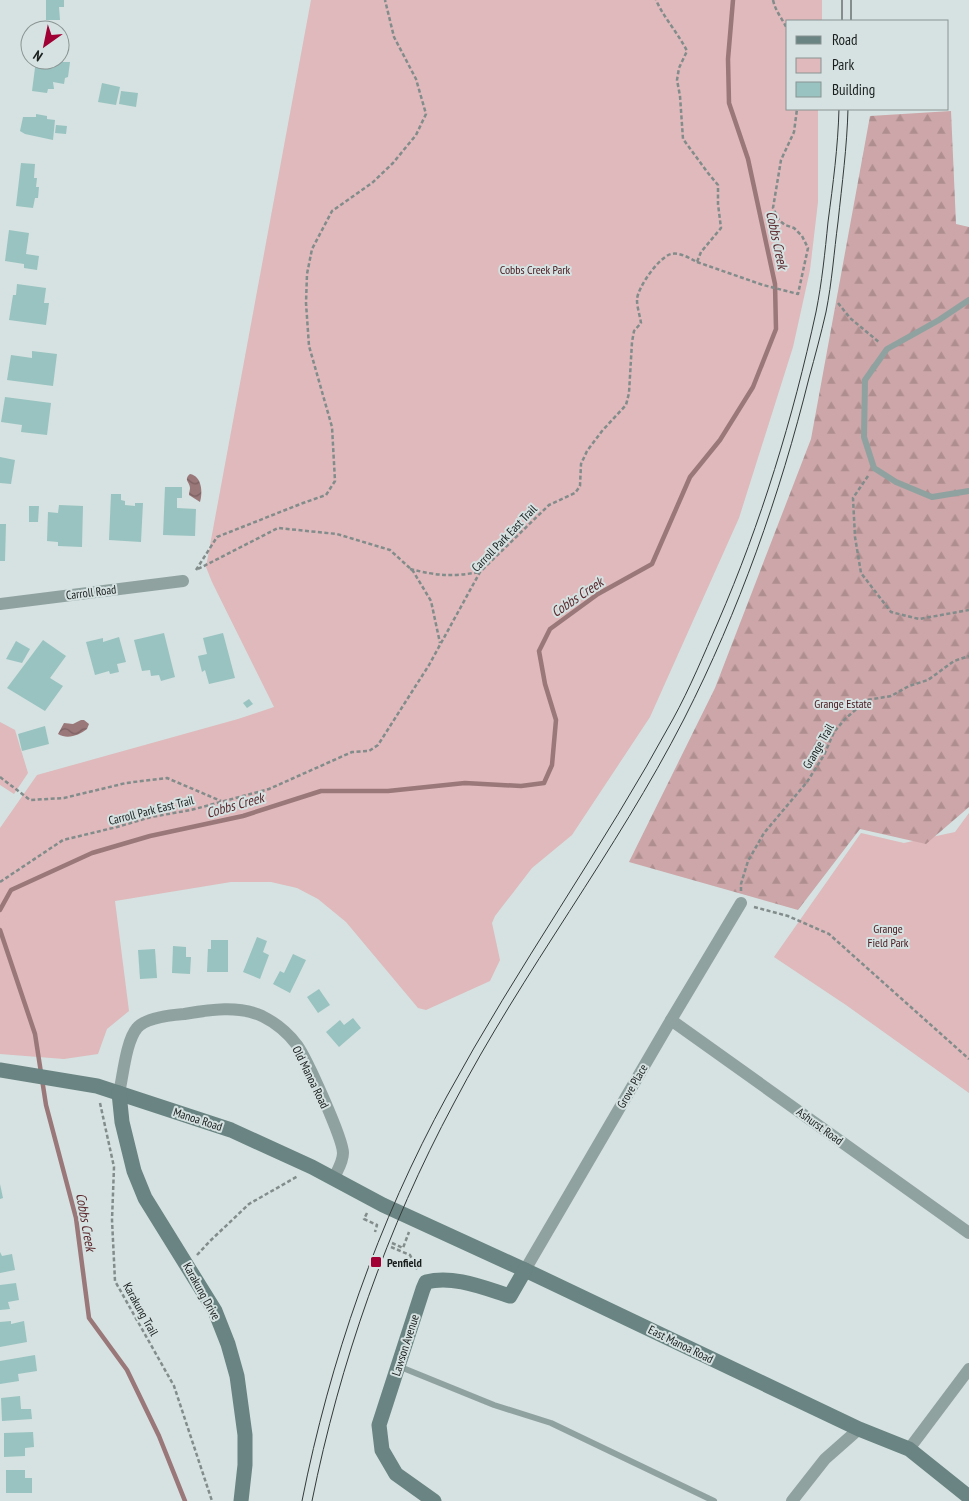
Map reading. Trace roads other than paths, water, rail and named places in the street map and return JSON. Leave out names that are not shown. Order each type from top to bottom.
[{"type":"main road","name":"Manoa Road","points":[[0,1070],[97,1086],[231,1130],[334,1178],[383,1205]]},
{"type":"main road","name":"Karakung Drive","points":[[119,1093],[122,1122],[134,1170],[146,1198],[215,1312],[228,1344],[237,1376],[245,1435],[245,1465],[241,1501]]},
{"type":"main road","name":"East Manoa Road","points":[[383,1205],[525,1270],[859,1429],[909,1449],[969,1497]]},
{"type":"main road","name":"Lawson Avenue","points":[[434,1501],[396,1474],[382,1450],[379,1425],[426,1282],[436,1279],[455,1280],[510,1296],[525,1270]]},
{"type":"street","name":"Carroll Road","points":[[0,604],[183,581]]},
{"type":"street","name":"Grove Place","points":[[525,1270],[741,903]]},
{"type":"street","name":"Old Manoa Road","points":[[119,1093],[133,1035],[138,1026],[162,1017],[219,1010],[241,1009],[262,1016],[279,1026],[297,1046],[339,1136],[343,1152],[334,1178]]},
{"type":"street","name":"Ashurst Road","points":[[671,1020],[969,1233]]},
{"type":"street","points":[[909,1449],[969,1369]]},
{"type":"street","points":[[792,1501],[825,1458],[859,1429]]},
{"type":"lane","points":[[969,300],[940,320],[887,349],[865,380],[864,437],[874,468],[896,482],[932,497],[969,491]]},
{"type":"lane","points":[[398,1366],[494,1406],[551,1423],[714,1501]]},
{"type":"water","points":[[190,474],[197,478],[201,485],[200,502],[189,495],[190,486],[187,479]]},
{"type":"water","points":[[81,720],[89,724],[84,731],[69,737],[58,734],[64,723],[73,724]]},
{"type":"waterway","name":"Cobbs Creek","points":[[0,910],[11,890],[92,853],[150,836],[243,816],[321,791],[388,791],[465,783],[521,786],[544,783],[552,765],[556,720],[545,684],[539,651],[550,629],[598,594],[652,564],[690,477],[720,440],[753,387],[776,329],[775,284],[748,159],[729,103],[728,59],[733,0]]},
{"type":"waterway","name":"Cobbs Creek","points":[[0,930],[35,1034],[46,1105],[76,1218],[89,1318],[127,1370],[159,1436],[185,1501]]},
{"type":"tram line","points":[[842,0],[842,20]]},
{"type":"tram line","points":[[851,0],[851,20]]},
{"type":"tram line","points":[[302,1501],[313,1448],[327,1396],[359,1293],[378,1242],[422,1144],[474,1048],[618,814],[673,719],[697,671],[734,585],[762,508],[786,431],[816,312],[838,137],[839,110]]},
{"type":"tram line","points":[[312,1501],[323,1449],[352,1347],[368,1297],[407,1198],[454,1103],[481,1054],[509,1006],[629,817],[657,768],[704,678],[740,594],[785,465],[826,312],[843,180],[848,110]]},
{"type":"place","name":"Penfield","points":[[376,1262]]},
{"type":"park label","name":"Cobbs Creek Park","points":[[535,269]]},
{"type":"park label","name":"Grange Estate","points":[[843,703]]},
{"type":"park label","name":"Grange Field Park","points":[[888,935]]}]
